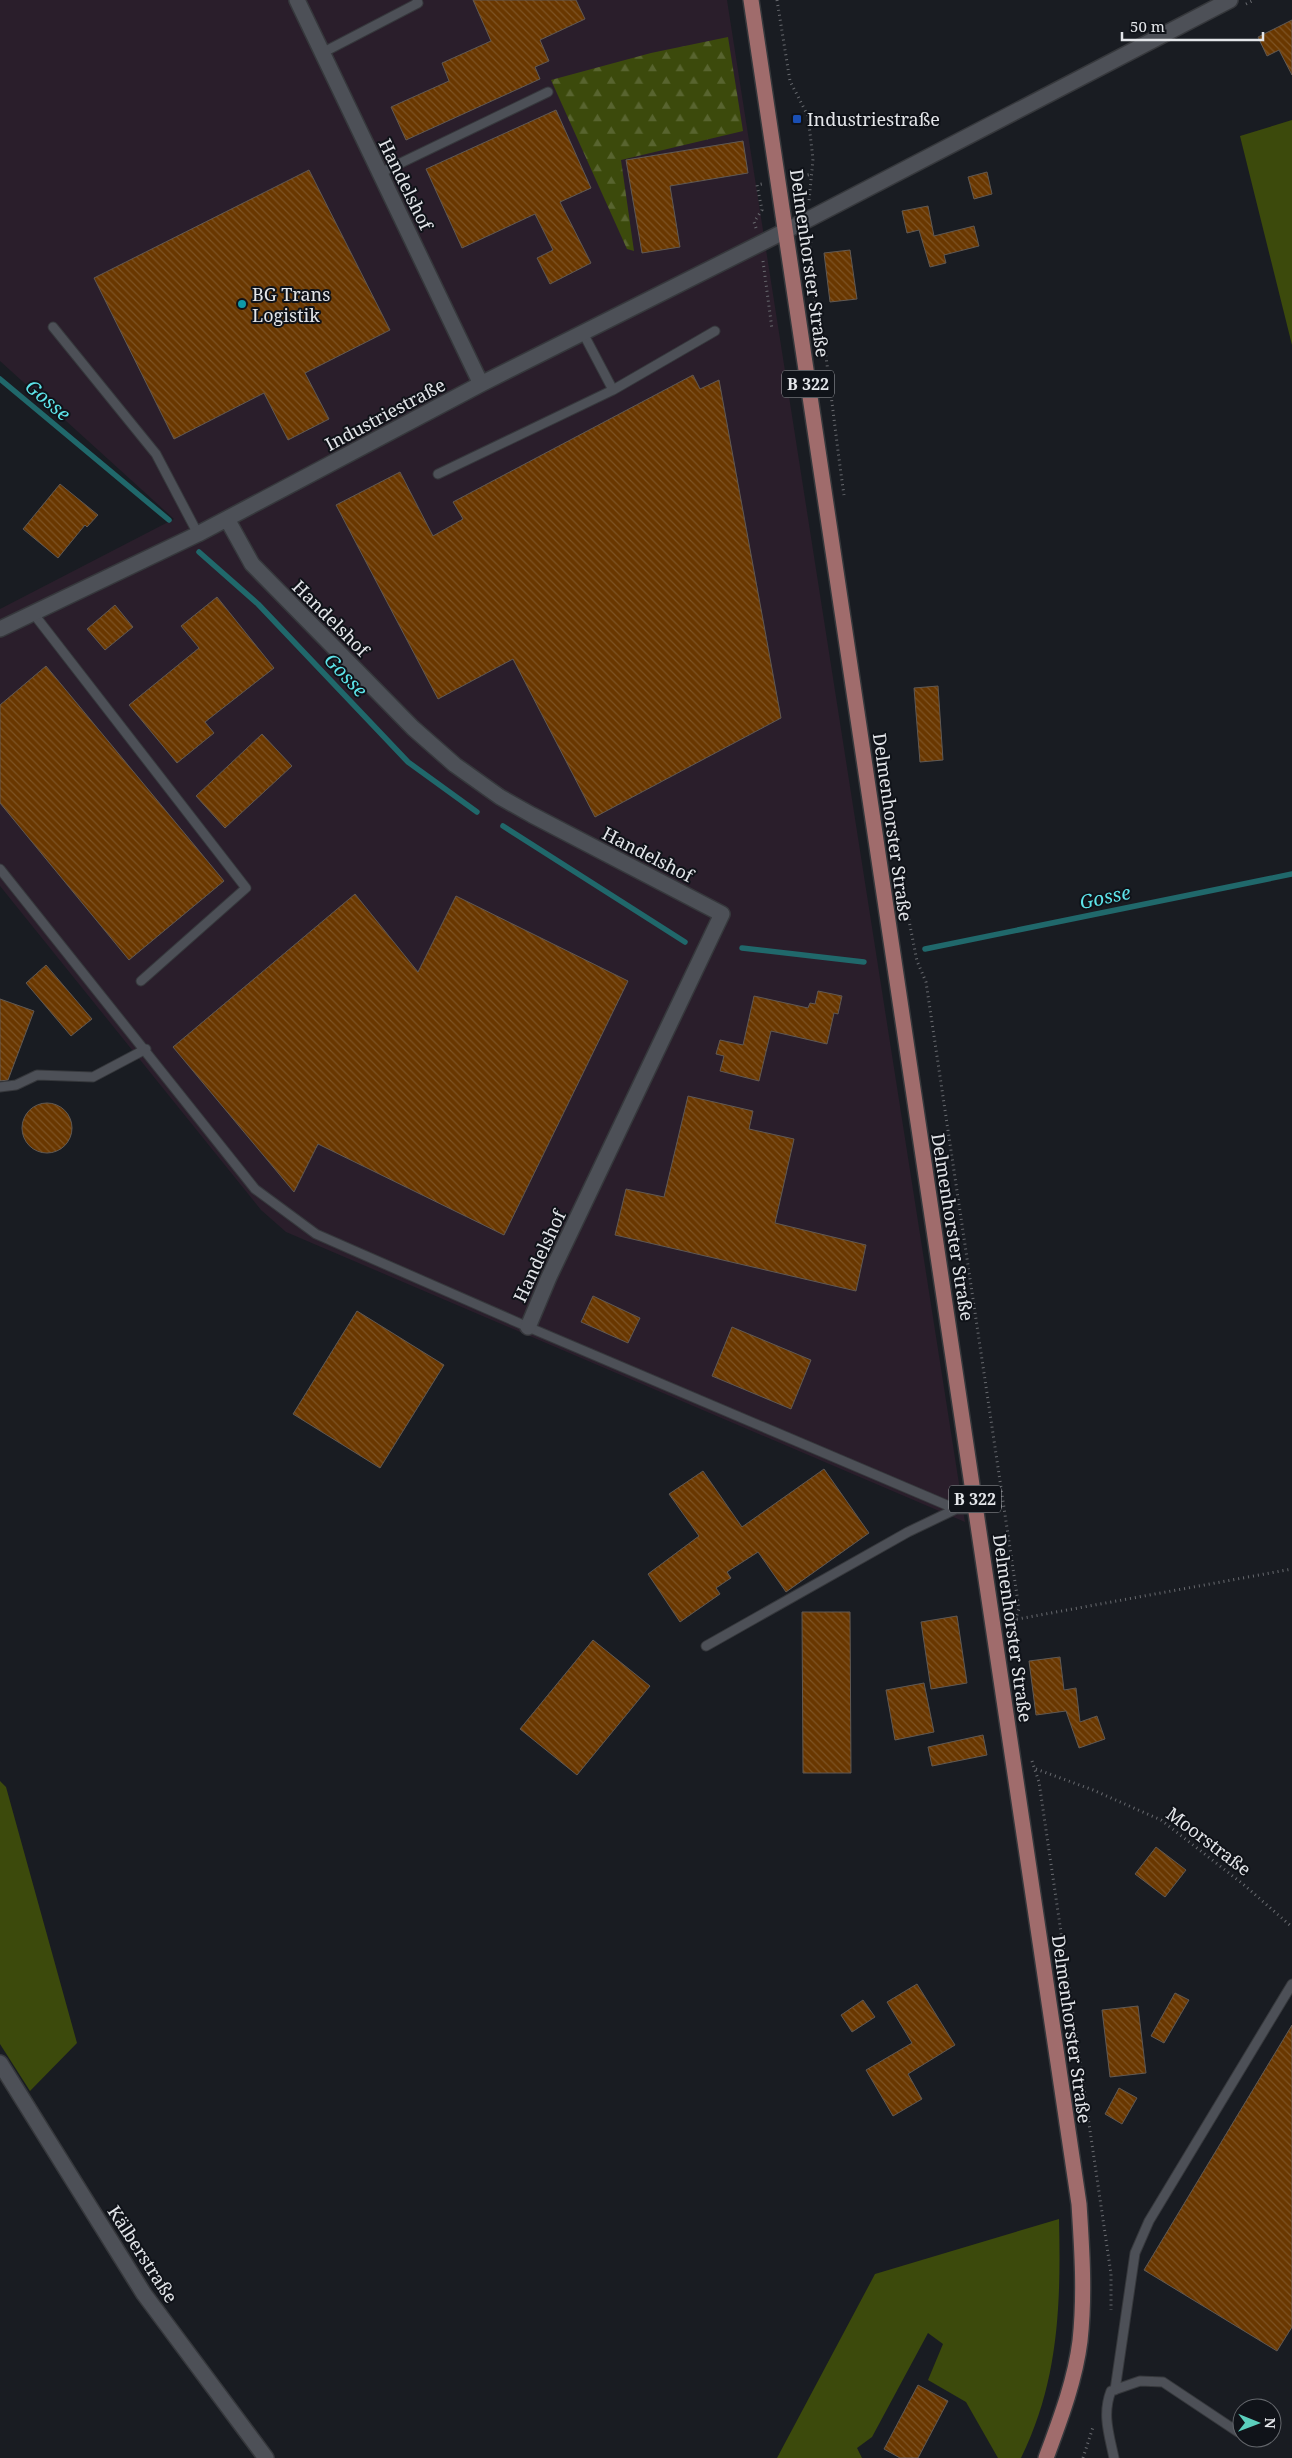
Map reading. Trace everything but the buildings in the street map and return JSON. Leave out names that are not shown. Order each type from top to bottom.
[{"type":"main road","name":"Delmenhorster Straße","points":[[751,0],[1079,2204],[1084,2281],[1080,2343],[1065,2406],[1046,2458]]},
{"type":"street","name":"Handelshof","points":[[297,0],[481,384]]},
{"type":"street","name":"Industriestraße","points":[[0,629],[198,534],[481,384],[786,231],[1230,0]]},
{"type":"street","name":"Handelshof","points":[[227,519],[252,564],[413,728],[456,765],[500,797],[532,815],[722,914],[549,1277],[528,1327]]},
{"type":"street","name":"Kälberstraße","points":[[0,2064],[144,2294],[266,2458]]},
{"type":"lane","points":[[322,53],[418,3],[417,0]]},
{"type":"lane","points":[[380,173],[548,92]]},
{"type":"lane","points":[[52,327],[156,454],[198,534]]},
{"type":"lane","points":[[438,474],[613,390],[715,331]]},
{"type":"lane","points":[[583,333],[613,390]]},
{"type":"lane","points":[[33,613],[246,888],[141,981]]},
{"type":"lane","points":[[0,869],[146,1049],[255,1189],[308,1228],[325,1238],[528,1327],[956,1509],[977,1509]]},
{"type":"lane","points":[[0,1087],[16,1085],[37,1075],[93,1077],[146,1049]]},
{"type":"lane","points":[[706,1646],[873,1551],[956,1509]]},
{"type":"lane","points":[[1115,2390],[1135,2253],[1146,2229],[1292,1984]]},
{"type":"lane","points":[[1114,2458],[1105,2417],[1108,2396],[1110,2391],[1140,2381],[1163,2382],[1232,2428]]},
{"type":"path","points":[[777,0],[790,80],[808,116],[812,174]]},
{"type":"path","points":[[812,237],[809,248],[811,272],[825,349],[844,498]]},
{"type":"path","points":[[766,282],[772,329]]},
{"type":"path","points":[[899,868],[917,961],[926,982],[1005,1506],[1019,1610],[1010,1635]]},
{"type":"path","points":[[993,1623],[1292,1569]]},
{"type":"path","name":"Moorstraße","points":[[1015,1768],[1035,1769],[1093,1790],[1161,1820],[1243,1884],[1292,1927]]},
{"type":"shaded area","points":[[0,0],[727,0],[965,1522],[286,1232],[261,1210],[0,886],[0,609],[174,519],[0,361]]},
{"type":"green space","points":[[728,37],[743,131],[621,160],[634,251],[627,249],[551,80],[651,53]]},
{"type":"green space","points":[[1292,120],[1292,345],[1240,136]]},
{"type":"green space","points":[[0,1781],[6,1787],[77,2043],[30,2091],[0,2044]]},
{"type":"green space","points":[[1059,2219],[1059,2281],[1055,2341],[1043,2400],[1034,2429],[1021,2458],[998,2458],[966,2402],[928,2380],[943,2344],[928,2333],[872,2437],[857,2448],[862,2458],[777,2458],[875,2274]]},
{"type":"waterway","name":"Gosse","points":[[0,379],[169,520]]},
{"type":"waterway","name":"Gosse","points":[[199,552],[258,604],[408,762],[477,812]]},
{"type":"waterway","name":"Gosse","points":[[503,826],[685,942]]},
{"type":"waterway","name":"Gosse","points":[[925,949],[1292,874]]},
{"type":"waterway","name":"Gosse","points":[[742,948],[864,962]]},
{"type":"place","name":"Industriestraße","points":[[797,119]]},
{"type":"place","name":"BG Trans Logistik","points":[[242,304]]}]
